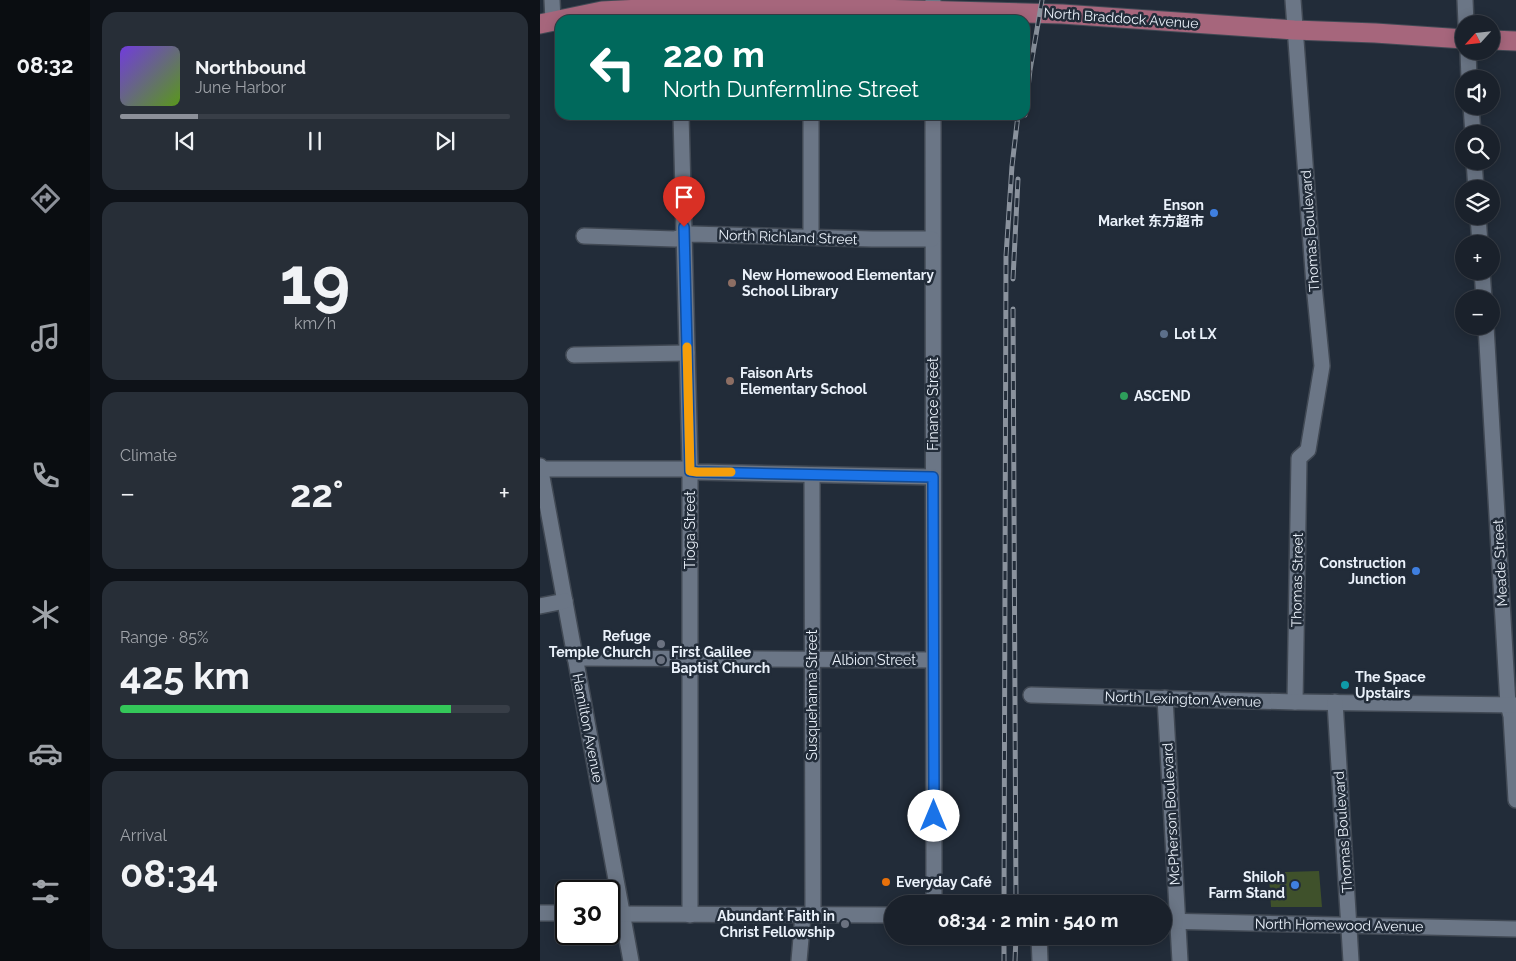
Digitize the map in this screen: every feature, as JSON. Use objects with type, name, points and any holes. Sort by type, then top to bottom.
[{"type":"main road","name":"North Braddock Avenue","points":[[579,15],[602,10],[679,9],[811,14],[839,4],[933,10],[1062,14],[1294,30],[1366,32],[1455,38]]},
{"type":"main road","points":[[1500,40],[1516,41]]},
{"type":"street","points":[[547,22],[552,0]]},
{"type":"street","name":"Thomas Boulevard","points":[[1293,0],[1314,286],[1322,366],[1308,450],[1299,458]]},
{"type":"street","points":[[1465,0],[1466,15]]},
{"type":"street","name":"Tioga Street","points":[[681,120],[690,471],[690,915]]},
{"type":"street","points":[[811,120],[811,237]]},
{"type":"street","name":"Finance Street","points":[[932,120],[934,895]]},
{"type":"street","name":"North Richland Street","points":[[584,236],[675,239],[691,234],[932,239]]},
{"type":"street","name":"Meade Street","points":[[1487,335],[1512,705],[1516,800]]},
{"type":"street","points":[[574,355],[687,353]]},
{"type":"street","name":"Thomas Street","points":[[1295,702],[1299,458]]},
{"type":"street","points":[[540,467],[682,469],[697,472],[933,477]]},
{"type":"street","name":"Hamilton Avenue","points":[[540,467],[575,658],[611,880]]},
{"type":"street","name":"Susquehanna Street","points":[[799,961],[808,915],[812,660],[812,475]]},
{"type":"street","points":[[540,606],[565,601]]},
{"type":"street","name":"Albion Street","points":[[575,658],[933,660]]},
{"type":"street","name":"North Lexington Avenue","points":[[1031,695],[1295,702],[1512,705]]},
{"type":"street","name":"McPherson Boulevard","points":[[1165,698],[1169,895]]},
{"type":"street","name":"Thomas Boulevard","points":[[1336,702],[1351,961]]},
{"type":"street","points":[[540,913],[555,914]]},
{"type":"street","points":[[620,914],[884,915]]},
{"type":"street","name":"North Homewood Avenue","points":[[1172,921],[1516,929]]},
{"type":"street","name":"Hamilton Avenue","points":[[620,927],[631,961]]},
{"type":"street","name":"McPherson Boulevard","points":[[1172,929],[1180,961]]},
{"type":"street","points":[[1039,945],[1040,961]]},
{"type":"green space","points":[[1319,871],[1322,907],[1271,907],[1269,877],[1285,877],[1285,872]]},
{"type":"railway","points":[[1030,70],[1042,0]]},
{"type":"railway","points":[[1004,895],[1006,256],[1012,166],[1017,120]]},
{"type":"railway","points":[[1013,279],[1018,179]]},
{"type":"railway","points":[[1013,309],[1016,895]]},
{"type":"railway","points":[[1004,945],[1004,961]]},
{"type":"railway","points":[[1015,961],[1016,945]]},
{"type":"slow traffic","points":[[687,347],[690,471],[731,472]]},
{"type":"place","name":"Enson Market 东方超市","points":[[1214,213]]},
{"type":"place","name":"New Homewood Elementary School Library","points":[[732,283]]},
{"type":"place","name":"Lot LX","points":[[1164,334]]},
{"type":"place","name":"Faison Arts Elementary School","points":[[730,381]]},
{"type":"place","name":"ASCEND","points":[[1124,396]]},
{"type":"place","name":"Construction Junction","points":[[1416,571]]},
{"type":"place","name":"Refuge Temple Church","points":[[661,644]]},
{"type":"place","name":"First Galilee Baptist Church","points":[[661,660]]},
{"type":"place","name":"The Space Upstairs","points":[[1345,685]]},
{"type":"place","name":"Everyday Café","points":[[886,882]]},
{"type":"place","name":"Shiloh Farm Stand","points":[[1295,885]]},
{"type":"place","name":"Abundant Faith in Christ Fellowship","points":[[845,924]]},
{"type":"route","points":[[684,227],[690,471],[933,477],[934,816]]}]
